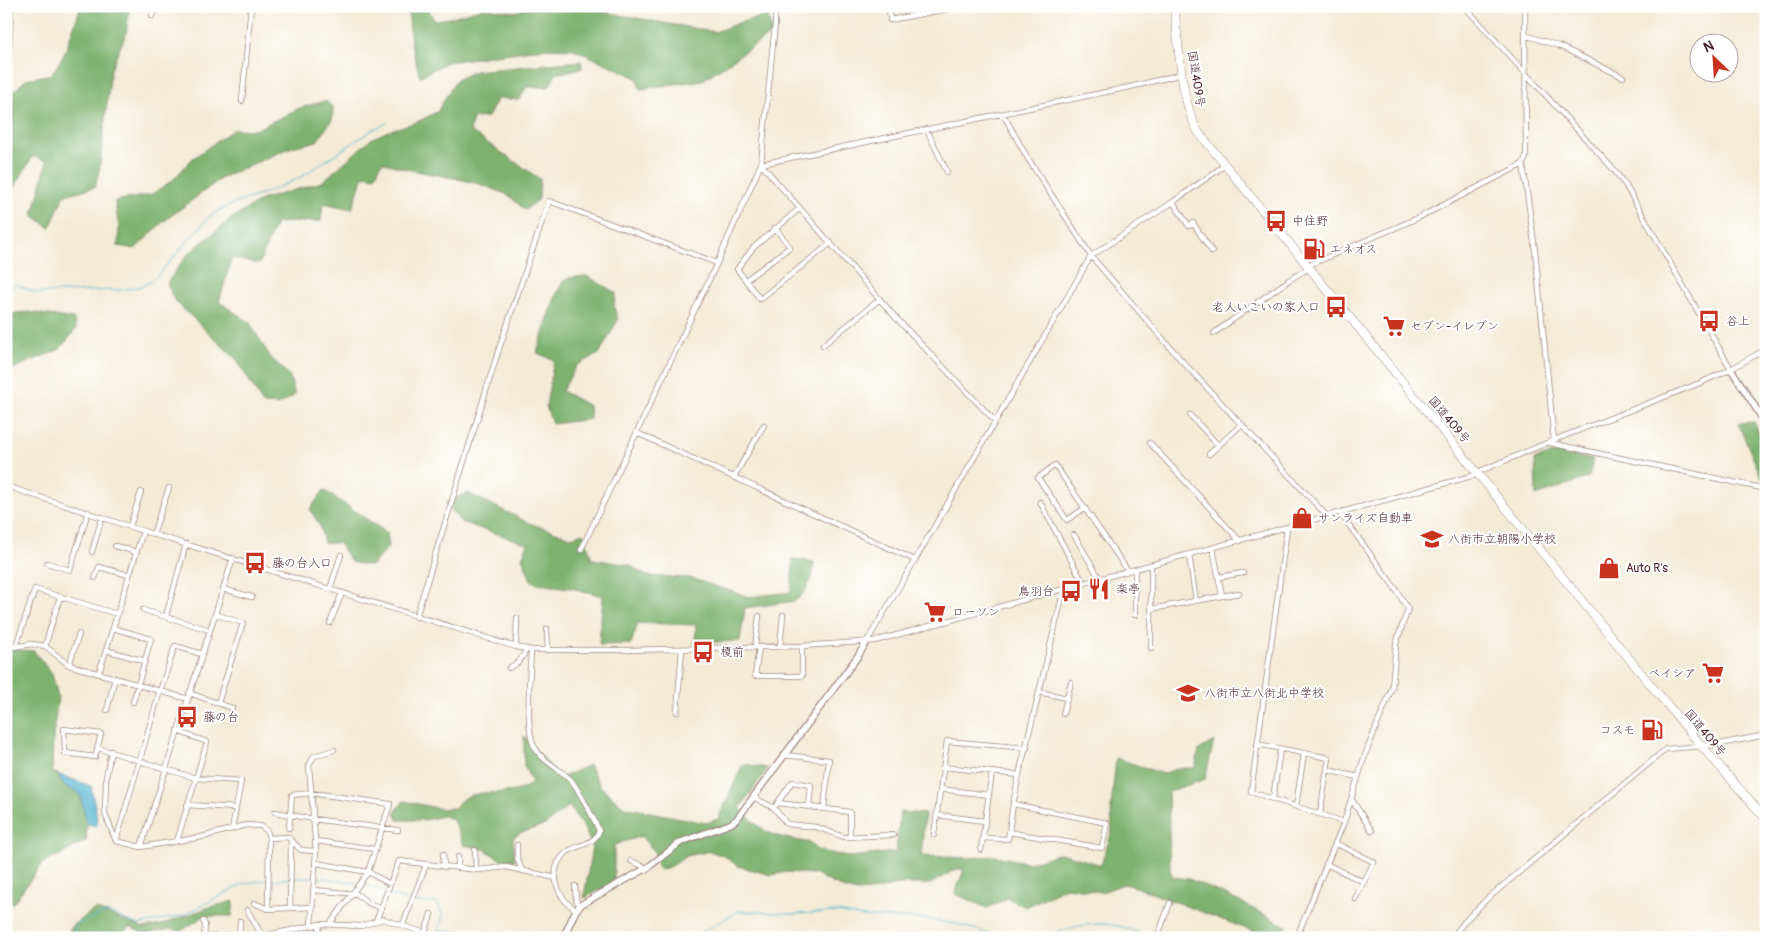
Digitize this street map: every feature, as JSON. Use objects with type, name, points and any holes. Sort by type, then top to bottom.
[{"type":"highway","name":"国道409号","points":[[1174,6],[1188,110],[1199,133],[1702,747],[1766,820]]},
{"type":"street","points":[[6,121],[11,6]]},
{"type":"street","points":[[152,16],[155,6]]},
{"type":"street","points":[[242,101],[251,6]]},
{"type":"street","points":[[581,550],[717,264],[761,164],[775,24],[775,6]]},
{"type":"street","points":[[889,6],[890,20],[960,7]]},
{"type":"street","points":[[1464,6],[1603,156],[1622,181],[1731,369],[1766,424]]},
{"type":"street","points":[[1525,6],[1526,157],[1523,164],[1535,250],[1554,440]]},
{"type":"street","points":[[1525,35],[1558,46],[1623,77]]},
{"type":"street","points":[[761,164],[1130,87],[1182,74]]},
{"type":"street","points":[[1003,114],[1027,157],[1091,256],[1182,361],[1327,516]]},
{"type":"street","points":[[927,130],[947,172]]},
{"type":"street","points":[[761,164],[880,299],[995,420]]},
{"type":"street","points":[[1214,333],[1308,267],[1420,217],[1523,164]]},
{"type":"street","points":[[563,938],[578,908],[648,868],[681,842],[730,824],[737,819],[858,656],[1091,256],[1225,165]]},
{"type":"street","points":[[416,616],[495,361],[549,201],[717,264]]},
{"type":"street","points":[[1173,202],[1189,226],[1193,223],[1212,252]]},
{"type":"street","points":[[800,208],[752,248],[737,269],[760,299],[831,243]]},
{"type":"street","points":[[746,280],[790,247],[776,228]]},
{"type":"street","points":[[823,345],[880,299]]},
{"type":"street","points":[[6,486],[142,531],[516,647],[548,650],[682,649],[866,643],[1288,528],[1478,473],[1554,440],[1700,384],[1766,349]]},
{"type":"street","points":[[1190,414],[1218,445]]},
{"type":"street","points":[[1209,454],[1242,424]]},
{"type":"street","points":[[734,477],[764,425]]},
{"type":"street","points":[[637,433],[915,560]]},
{"type":"street","points":[[1150,443],[1240,541]]},
{"type":"street","points":[[1549,443],[1766,489]]},
{"type":"street","points":[[1085,508],[1067,520],[1038,478],[1055,465],[1085,508],[1128,571]]},
{"type":"street","points":[[153,534],[169,488]]},
{"type":"street","points":[[130,526],[140,492]]},
{"type":"street","points":[[1040,502],[1084,584]]},
{"type":"street","points":[[48,563],[70,570],[88,512]]},
{"type":"street","points":[[1300,929],[1344,822],[1358,777],[1392,688],[1396,644],[1408,609],[1340,513]]},
{"type":"street","points":[[92,552],[102,517]]},
{"type":"street","points":[[1288,528],[1251,792],[1344,822]]},
{"type":"street","points":[[99,673],[142,531]]},
{"type":"street","points":[[1074,535],[1100,579]]},
{"type":"street","points":[[166,616],[186,544]]},
{"type":"street","points":[[115,546],[136,552]]},
{"type":"street","points":[[1213,548],[1222,596]]},
{"type":"street","points":[[330,589],[341,555]]},
{"type":"street","points":[[1189,555],[1196,601]]},
{"type":"street","points":[[141,847],[233,558]]},
{"type":"street","points":[[1151,565],[1151,648]]},
{"type":"street","points":[[95,578],[99,567],[129,575]]},
{"type":"street","points":[[1135,569],[1136,615]]},
{"type":"street","points":[[1218,577],[1242,573]]},
{"type":"street","points":[[16,646],[35,589],[117,614]]},
{"type":"street","points":[[223,589],[252,597]]},
{"type":"street","points":[[983,838],[1008,839],[1019,775],[1064,590]]},
{"type":"street","points":[[330,623],[342,593]]},
{"type":"street","points":[[1151,609],[1239,593]]},
{"type":"street","points":[[45,646],[60,597]]},
{"type":"street","points":[[143,610],[210,630]]},
{"type":"street","points":[[216,614],[244,623],[218,703]]},
{"type":"street","points":[[780,647],[783,615]]},
{"type":"street","points":[[759,616],[755,676],[802,676],[802,646]]},
{"type":"street","points":[[516,647],[517,618]]},
{"type":"street","points":[[113,628],[151,639],[133,702]]},
{"type":"street","points":[[547,629],[548,650]]},
{"type":"street","points":[[69,664],[78,634]]},
{"type":"street","points":[[6,648],[32,644],[45,646],[69,664],[188,699]]},
{"type":"street","points":[[116,841],[175,646],[202,654]]},
{"type":"street","points":[[509,668],[518,662],[529,649]]},
{"type":"street","points":[[529,649],[530,720],[534,747],[543,759],[570,780],[577,788],[599,831],[592,840],[567,852],[558,864],[557,888],[570,906],[578,908]]},
{"type":"street","points":[[677,712],[682,649]]},
{"type":"street","points":[[106,650],[144,661]]},
{"type":"street","points":[[108,710],[115,678]]},
{"type":"street","points":[[1063,714],[1071,682]]},
{"type":"street","points":[[1039,692],[1067,698]]},
{"type":"street","points":[[189,693],[232,708]]},
{"type":"street","points":[[64,729],[101,734],[98,748],[95,757],[65,753],[64,729]]},
{"type":"street","points":[[177,732],[207,742],[177,841]]},
{"type":"street","points":[[1452,938],[1465,921],[1487,899],[1666,749],[1702,747],[1766,735]]},
{"type":"street","points":[[934,836],[948,742],[1026,748]]},
{"type":"street","points":[[1257,744],[1329,758],[1320,814]]},
{"type":"street","points":[[98,748],[195,778],[241,781],[232,829]]},
{"type":"street","points":[[1273,799],[1280,749]]},
{"type":"street","points":[[311,926],[316,841],[309,766],[314,756],[334,750]]},
{"type":"street","points":[[111,751],[106,777],[105,814],[116,841]]},
{"type":"street","points":[[1296,806],[1304,753]]},
{"type":"street","points":[[784,754],[829,760],[824,809]]},
{"type":"street","points":[[944,767],[1019,775]]},
{"type":"street","points":[[1327,770],[1358,777]]},
{"type":"street","points":[[981,850],[992,772]]},
{"type":"street","points":[[774,808],[792,782],[812,785],[809,807]]},
{"type":"street","points":[[940,789],[989,795]]},
{"type":"street","points":[[289,828],[292,795],[311,793],[390,804],[368,872],[330,924]]},
{"type":"street","points":[[753,796],[774,808],[788,824],[816,827],[844,837],[894,835]]},
{"type":"street","points":[[1352,800],[1372,831]]},
{"type":"street","points":[[778,803],[850,812],[850,837]]},
{"type":"street","points":[[1009,832],[1102,848],[1107,823],[1013,804]]},
{"type":"street","points":[[187,805],[236,808]]},
{"type":"street","points":[[275,812],[398,830]]},
{"type":"street","points":[[937,815],[985,821]]},
{"type":"street","points":[[116,841],[141,847],[202,837],[246,825],[261,826],[267,831],[269,838],[268,909]]},
{"type":"street","points":[[269,838],[288,837],[301,850],[316,851]]},
{"type":"street","points":[[290,908],[291,840]]},
{"type":"street","points":[[316,841],[375,849]]},
{"type":"street","points":[[1335,842],[1374,862],[1355,899]]},
{"type":"street","points":[[517,845],[516,857],[522,871]]},
{"type":"street","points":[[475,850],[476,870]]},
{"type":"street","points":[[443,854],[444,867]]},
{"type":"street","points":[[458,857],[458,868]]},
{"type":"street","points":[[376,921],[399,861],[476,870],[506,867],[556,878]]},
{"type":"street","points":[[630,861],[648,868]]},
{"type":"street","points":[[316,863],[368,872],[390,884]]},
{"type":"street","points":[[1326,864],[1364,882]]},
{"type":"street","points":[[403,924],[426,865]]},
{"type":"street","points":[[575,886],[578,908]]},
{"type":"street","points":[[314,890],[357,894],[368,903],[381,908]]},
{"type":"street","points":[[254,903],[268,909],[313,907]]},
{"type":"street","points":[[1157,938],[1170,904]]},
{"type":"street","points":[[247,910],[263,937],[320,924],[361,926],[383,919],[403,924],[425,933],[432,914]]},
{"type":"street","points":[[203,921],[205,924],[204,938],[239,937],[240,921]]},
{"type":"street","points":[[318,938],[320,924]]},
{"type":"green space","points":[[81,6],[130,6],[126,34],[111,69],[99,172],[95,187],[64,195],[50,228],[33,215],[47,161],[33,156],[6,202],[6,164],[12,145],[13,93],[26,79],[52,74],[64,55]]},
{"type":"green space","points":[[408,6],[426,6],[434,20],[449,18],[484,8],[515,12],[535,6],[603,6],[603,12],[715,32],[741,22],[768,16],[772,33],[703,80],[640,89],[637,78],[574,49],[546,48],[447,62],[420,77],[411,44]]},
{"type":"green space","points":[[581,61],[582,68],[556,74],[549,87],[527,87],[519,100],[498,98],[488,117],[473,118],[470,131],[540,179],[539,199],[525,210],[509,196],[489,187],[382,162],[375,177],[364,175],[352,209],[323,203],[321,221],[276,223],[259,264],[232,258],[219,302],[249,322],[271,358],[289,375],[295,395],[279,405],[263,404],[237,360],[174,300],[167,283],[188,254],[230,220],[261,200],[322,182],[371,139],[388,131],[417,122],[437,112],[456,80],[475,71]]},
{"type":"green space","points":[[325,101],[333,107],[332,120],[317,141],[292,147],[223,177],[164,221],[135,249],[118,246],[119,229],[115,201],[150,195],[173,180],[192,159],[234,129],[255,130],[300,108]]},
{"type":"green space","points":[[587,276],[616,293],[614,306],[618,320],[599,354],[577,365],[562,391],[589,406],[590,419],[552,424],[546,406],[554,360],[537,353],[557,293],[564,281],[569,278]]},
{"type":"green space","points":[[29,312],[74,319],[76,329],[60,349],[12,369],[6,380],[6,314]]},
{"type":"green space","points":[[1754,422],[1766,448],[1766,488],[1738,423]]},
{"type":"green space","points":[[1560,452],[1593,460],[1589,477],[1536,496],[1535,459]]},
{"type":"green space","points":[[324,490],[387,533],[389,546],[371,566],[351,562],[339,543],[324,543],[320,526],[310,509]]},
{"type":"green space","points":[[468,493],[529,523],[571,537],[583,533],[592,559],[630,565],[646,576],[690,578],[749,597],[791,592],[793,559],[814,562],[812,578],[804,593],[795,601],[745,608],[740,641],[695,643],[696,625],[638,623],[631,644],[599,645],[603,596],[571,588],[537,584],[531,580],[522,557],[528,544],[461,522],[445,503]]},
{"type":"green space","points":[[6,649],[34,651],[52,674],[58,696],[53,737],[52,772],[57,774],[65,786],[80,794],[87,824],[86,841],[42,864],[14,902],[6,905]]},
{"type":"green space","points":[[524,736],[561,778],[589,765],[601,787],[624,807],[706,823],[718,819],[743,764],[768,768],[740,808],[757,825],[771,834],[811,843],[817,850],[849,857],[896,852],[900,812],[925,814],[921,856],[967,858],[997,856],[1029,863],[1061,853],[1101,865],[1112,831],[1111,808],[1116,758],[1163,774],[1178,768],[1195,768],[1199,750],[1214,741],[1205,779],[1168,792],[1170,870],[1173,877],[1189,879],[1230,897],[1288,927],[1260,934],[1124,884],[1102,892],[1066,887],[1026,907],[1007,898],[987,908],[955,894],[964,869],[956,869],[930,884],[898,884],[878,890],[858,892],[845,889],[814,874],[786,872],[771,875],[738,866],[724,856],[710,851],[686,856],[673,865],[661,870],[657,867],[654,851],[641,836],[614,845],[614,883],[584,898],[592,846],[583,826],[569,806],[545,825],[520,833],[513,838],[515,860],[501,860],[484,849],[464,845],[453,820],[444,816],[424,820],[398,820],[395,812],[404,801],[442,809],[455,808],[468,796],[525,788],[532,782],[524,766]]},
{"type":"green space","points":[[234,901],[232,916],[204,916],[181,931],[170,929],[144,934],[130,927],[120,935],[124,938],[66,938],[72,926],[95,909],[143,928],[161,925],[207,908]]},
{"type":"water","points":[[57,774],[91,786],[97,826],[87,824],[80,794],[65,786]]},
{"type":"waterway","points":[[6,295],[15,284],[37,293],[119,290],[139,287],[152,281],[208,218],[216,212],[301,177],[374,129],[387,123]]},
{"type":"waterway","points":[[271,880],[312,877]]},
{"type":"waterway","points":[[316,877],[357,883]]},
{"type":"waterway","points":[[70,938],[77,924],[107,912],[138,925],[184,915],[241,885],[267,880]]},
{"type":"waterway","points":[[361,883],[385,892]]},
{"type":"waterway","points":[[389,894],[410,902],[437,903],[443,915],[439,931],[501,932],[526,938]]},
{"type":"waterway","points":[[692,938],[739,911],[794,914],[837,912],[863,917],[927,919],[956,924],[1004,938]]},
{"type":"waterway","points":[[1041,938],[1069,928],[1098,924],[1118,926],[1151,938]]},
{"type":"place","name":"中住野","points":[[1276,221]]},
{"type":"place","name":"エネオス","points":[[1314,249]]},
{"type":"place","name":"老人いこいの家入口","points":[[1336,307]]},
{"type":"place","name":"谷上","points":[[1709,321]]},
{"type":"place","name":"セブン-イレブン","points":[[1394,326]]},
{"type":"place","name":"サンライズ自動車","points":[[1302,518]]},
{"type":"place","name":"八街市立朝陽小学校","points":[[1432,539]]},
{"type":"place","name":"藤の台入口","points":[[255,563]]},
{"type":"place","name":"Auto R's","points":[[1609,568]]},
{"type":"place","name":"楽亭","points":[[1099,589]]},
{"type":"place","name":"鳥羽台","points":[[1071,591]]},
{"type":"place","name":"ローソン","points":[[935,612]]},
{"type":"place","name":"榎前","points":[[703,652]]},
{"type":"place","name":"ベイシア","points":[[1713,673]]},
{"type":"place","name":"八街市立八街北中学校","points":[[1188,693]]},
{"type":"place","name":"藤の台","points":[[187,717]]},
{"type":"place","name":"コスモ","points":[[1652,730]]}]
